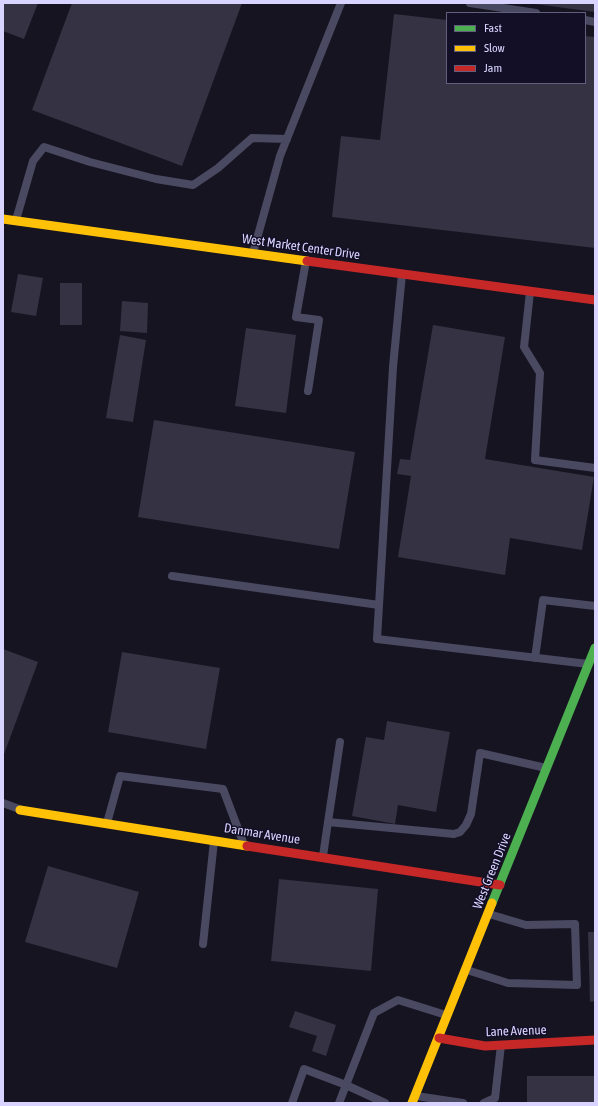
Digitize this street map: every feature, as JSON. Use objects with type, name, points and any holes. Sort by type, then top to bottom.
[{"type":"main road","name":"West Market Center Drive","points":[[3,219],[595,300]]},
{"type":"main road","name":"West Green Drive","points":[[414,1099],[595,648]]},
{"type":"main road","name":"Danmar Avenue","points":[[20,810],[500,885]]},
{"type":"main road","name":"Lane Avenue","points":[[439,1038],[485,1046],[595,1040]]},
{"type":"lane","points":[[253,253],[280,156],[341,3]]},
{"type":"lane","points":[[470,3],[529,12]]},
{"type":"lane","points":[[16,220],[33,161],[44,147],[90,162],[156,179],[193,185],[218,168],[252,138],[287,139]]},
{"type":"lane","points":[[306,260],[296,317],[320,320],[308,390]]},
{"type":"lane","points":[[402,274],[394,367],[377,639],[589,664]]},
{"type":"lane","points":[[530,291],[524,347],[540,373],[535,460],[595,468]]},
{"type":"lane","points":[[172,576],[379,605]]},
{"type":"lane","points":[[535,658],[543,600],[595,606]]},
{"type":"lane","points":[[323,857],[340,742]]},
{"type":"lane","points":[[328,822],[454,834],[460,832],[466,825],[471,814],[480,752],[547,768]]},
{"type":"lane","points":[[107,823],[120,776],[224,789],[244,845]]},
{"type":"lane","points":[[3,803],[20,810]]},
{"type":"lane","points":[[203,944],[214,840]]},
{"type":"lane","points":[[466,970],[508,983],[577,985],[575,924],[526,925],[488,914]]},
{"type":"lane","points":[[339,1103],[374,1013],[398,1000],[448,1016]]},
{"type":"lane","points":[[484,1103],[495,1098],[501,1045]]},
{"type":"lane","points":[[292,1103],[304,1069],[346,1085],[384,1103]]},
{"type":"lane","points":[[414,1099],[463,1103]]},
{"type":"building","points":[[3,3],[38,3],[24,39],[3,31]]},
{"type":"building","points":[[72,3],[242,3],[182,166],[32,110]]},
{"type":"building","points":[[595,3],[595,12],[535,4]]},
{"type":"building","points":[[394,14],[446,20],[446,84],[586,84],[586,36],[595,37],[595,248],[332,217],[341,136],[380,140]]},
{"type":"building","points":[[18,274],[43,278],[36,316],[11,312]]},
{"type":"building","points":[[60,283],[82,283],[82,325],[60,325]]},
{"type":"building","points":[[122,301],[148,303],[147,333],[120,331]]},
{"type":"building","points":[[433,325],[505,337],[485,459],[594,477],[582,550],[510,538],[505,575],[398,557],[411,476],[397,474],[400,459],[410,460]]},
{"type":"building","points":[[246,328],[296,335],[286,413],[235,406]]},
{"type":"building","points":[[120,335],[146,340],[133,422],[106,418]]},
{"type":"building","points":[[154,420],[355,452],[339,549],[138,517]]},
{"type":"building","points":[[3,649],[38,662],[3,757]]},
{"type":"building","points":[[122,652],[220,668],[206,749],[108,732]]},
{"type":"building","points":[[387,721],[450,732],[436,812],[398,805],[395,824],[352,816],[366,737],[384,740]]},
{"type":"building","points":[[48,866],[139,892],[117,968],[25,942]]},
{"type":"building","points":[[279,879],[378,889],[371,971],[271,961]]},
{"type":"building","points":[[588,932],[595,932],[595,1001],[590,1002]]},
{"type":"building","points":[[295,1011],[336,1025],[326,1056],[312,1051],[317,1036],[289,1027]]},
{"type":"building","points":[[527,1076],[595,1076],[595,1103],[527,1103]]},
{"type":"traffic: fast","points":[[492,903],[595,648]]},
{"type":"traffic: slow","points":[[3,219],[307,261]]},
{"type":"traffic: slow","points":[[20,810],[247,846]]},
{"type":"traffic: slow","points":[[412,1103],[492,903]]},
{"type":"traffic: jam","points":[[307,261],[595,300]]},
{"type":"traffic: jam","points":[[247,846],[500,885]]},
{"type":"traffic: jam","points":[[439,1038],[485,1046],[595,1040]]}]
